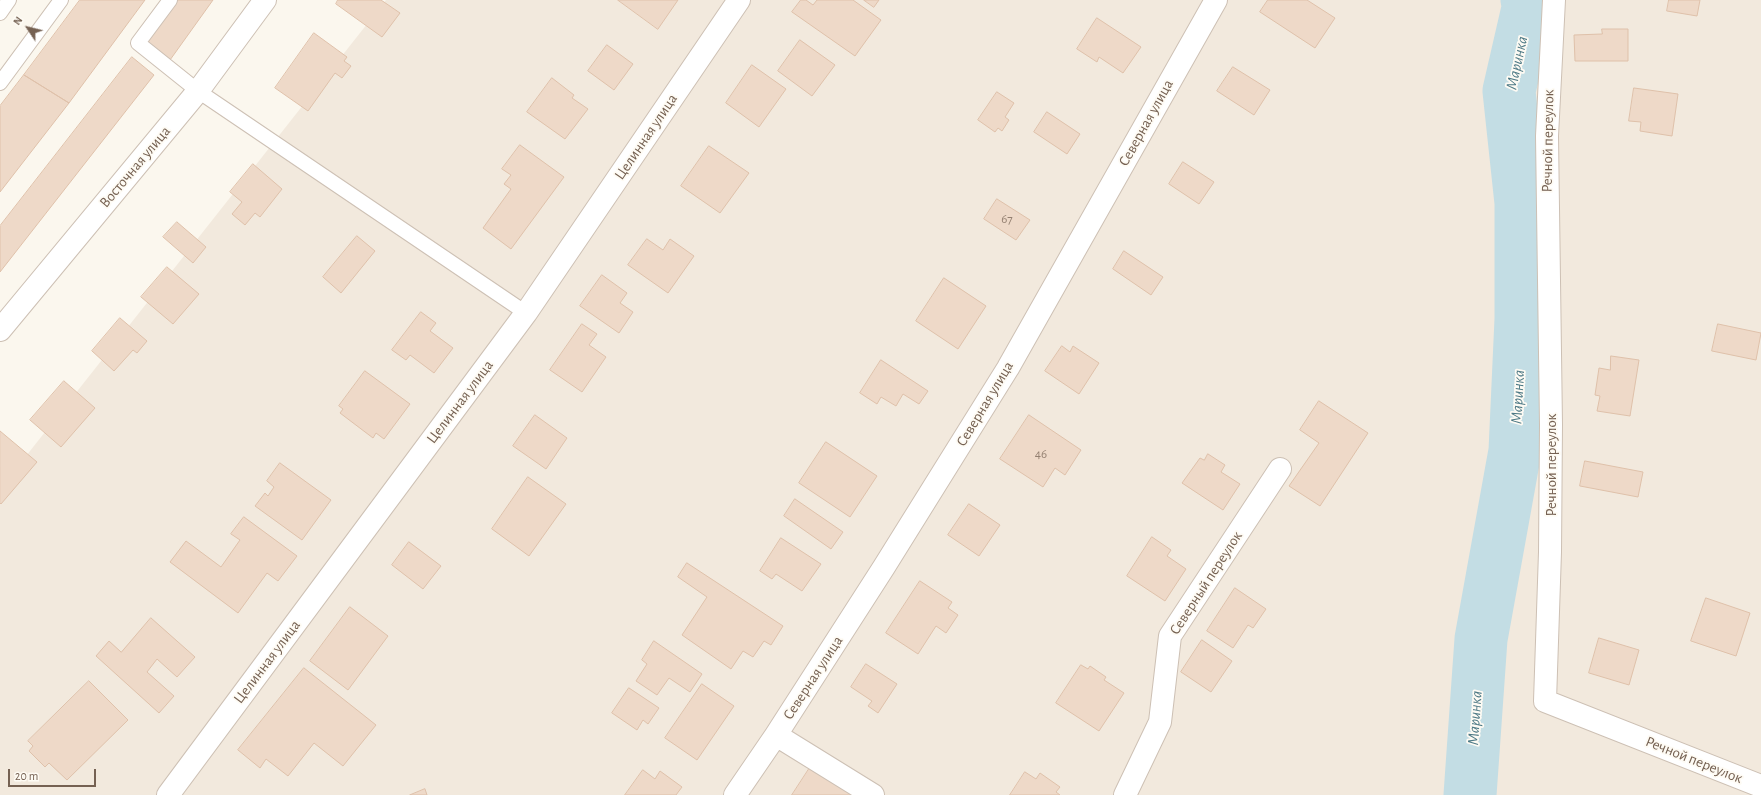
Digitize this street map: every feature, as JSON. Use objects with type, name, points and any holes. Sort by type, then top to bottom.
[{"type":"street","name":"Восточная улица","points":[[0,330],[198,91],[265,0]]},
{"type":"street","name":"Целинная улица","points":[[168,795],[526,313],[739,0]]},
{"type":"street","name":"Северная улица","points":[[735,795],[776,735],[884,568],[1008,368],[1216,0]]},
{"type":"street","name":"Речной переулок","points":[[1554,0],[1547,136],[1551,433],[1550,552],[1545,701],[1757,787]]},
{"type":"street","name":"Северный переулок","points":[[1125,795],[1160,722],[1170,636],[1280,469]]},
{"type":"street","points":[[776,735],[873,795]]},
{"type":"lane","points":[[0,13],[9,0]]},
{"type":"lane","points":[[0,83],[61,0]]},
{"type":"lane","points":[[170,0],[138,43],[198,91],[526,313]]},
{"type":"shaded area","points":[[386,0],[1761,0],[1761,795],[0,795],[0,489]]},
{"type":"building","points":[[80,0],[145,0],[69,103],[24,75]]},
{"type":"building","points":[[176,0],[213,0],[170,60],[145,42]]},
{"type":"building","points":[[338,0],[381,0],[400,13],[382,37],[336,4]]},
{"type":"building","points":[[618,0],[678,0],[658,29]]},
{"type":"building","points":[[801,0],[806,0],[813,5],[817,0],[853,0],[881,20],[855,56],[792,12]]},
{"type":"building","points":[[864,0],[879,0],[874,7]]},
{"type":"building","points":[[1268,0],[1307,0],[1335,18],[1315,48],[1260,12]]},
{"type":"building","points":[[1669,0],[1700,0],[1697,16],[1667,11]]},
{"type":"building","points":[[1097,18],[1141,47],[1123,73],[1099,57],[1097,62],[1077,49]]},
{"type":"building","points":[[1602,29],[1628,29],[1628,61],[1575,61],[1574,35],[1602,34]]},
{"type":"building","points":[[314,33],[347,57],[344,61],[351,66],[342,78],[335,73],[308,111],[275,88]]},
{"type":"building","points":[[800,40],[835,65],[812,96],[778,71]]},
{"type":"building","points":[[607,45],[633,64],[614,90],[588,71]]},
{"type":"building","points":[[132,57],[154,75],[0,272],[0,226]]},
{"type":"building","points":[[752,65],[786,89],[759,127],[726,103]]},
{"type":"building","points":[[1233,67],[1270,90],[1254,115],[1217,91]]},
{"type":"building","points":[[24,75],[69,103],[0,192],[0,106]]},
{"type":"building","points":[[552,78],[574,95],[572,98],[588,109],[565,139],[527,112]]},
{"type":"building","points":[[1634,88],[1678,94],[1672,136],[1640,131],[1641,122],[1629,121]]},
{"type":"building","points":[[997,92],[1014,103],[1005,117],[1009,120],[1002,131],[998,128],[995,132],[978,120]]},
{"type":"building","points":[[1047,112],[1080,134],[1067,154],[1034,132]]},
{"type":"building","points":[[520,145],[564,177],[511,249],[483,228],[511,189],[504,184],[511,175],[502,169]]},
{"type":"building","points":[[709,146],[749,173],[720,213],[681,186]]},
{"type":"building","points":[[1183,162],[1214,182],[1199,204],[1169,184]]},
{"type":"building","points":[[253,164],[282,189],[260,217],[255,213],[245,225],[232,214],[242,202],[230,192]]},
{"type":"building","points":[[997,199],[1030,220],[1016,240],[984,219]]},
{"type":"building","points":[[177,222],[206,247],[193,263],[163,237]]},
{"type":"building","points":[[357,236],[375,251],[341,293],[323,277]]},
{"type":"building","points":[[647,239],[663,250],[670,239],[694,256],[668,293],[628,265]]},
{"type":"building","points":[[1124,251],[1163,277],[1151,295],[1113,269]]},
{"type":"building","points":[[167,267],[199,294],[173,324],[141,297]]},
{"type":"building","points":[[602,275],[627,293],[620,303],[633,312],[619,333],[580,306]]},
{"type":"building","points":[[944,278],[986,306],[958,349],[916,321]]},
{"type":"building","points":[[421,312],[436,323],[430,331],[453,348],[434,373],[410,355],[406,360],[392,350]]},
{"type":"building","points":[[120,318],[147,341],[137,353],[133,350],[114,371],[92,351]]},
{"type":"building","points":[[582,324],[597,334],[589,345],[606,357],[582,392],[550,370]]},
{"type":"building","points":[[1718,324],[1761,333],[1756,360],[1712,351]]},
{"type":"building","points":[[1062,346],[1070,352],[1073,346],[1099,363],[1079,394],[1045,371]]},
{"type":"building","points":[[1611,356],[1639,360],[1630,416],[1597,411],[1600,396],[1595,395],[1599,368],[1610,370]]},
{"type":"building","points":[[881,360],[928,391],[919,404],[903,394],[896,406],[881,397],[877,404],[860,393]]},
{"type":"building","points":[[365,371],[410,404],[384,439],[376,433],[373,438],[340,413],[343,409],[339,406]]},
{"type":"building","points":[[64,381],[95,408],[61,447],[30,420]]},
{"type":"building","points":[[1319,401],[1368,433],[1320,506],[1289,486],[1319,443],[1300,430]]},
{"type":"building","points":[[535,415],[567,438],[546,469],[513,446]]},
{"type":"building","points":[[1029,415],[1081,450],[1065,475],[1055,468],[1043,487],[1000,459]]},
{"type":"building","points":[[0,431],[37,462],[1,504],[0,503]]},
{"type":"building","points":[[826,442],[877,476],[850,517],[799,483]]},
{"type":"building","points":[[1208,454],[1225,465],[1221,472],[1240,484],[1223,510],[1182,483],[1200,458],[1204,460]]},
{"type":"building","points":[[1585,461],[1643,472],[1638,497],[1580,486]]},
{"type":"building","points":[[280,463],[331,500],[302,540],[255,506],[265,493],[268,496],[274,487],[267,481]]},
{"type":"building","points":[[528,477],[566,504],[529,556],[492,529]]},
{"type":"building","points":[[795,499],[843,532],[831,549],[784,516]]},
{"type":"building","points":[[969,504],[1000,525],[979,556],[948,535]]},
{"type":"building","points":[[244,517],[297,556],[278,581],[267,573],[238,613],[170,562],[186,541],[221,567],[240,540],[231,534]]},
{"type":"building","points":[[1152,537],[1171,550],[1167,556],[1186,569],[1165,601],[1127,576]]},
{"type":"building","points":[[781,538],[821,564],[802,591],[776,574],[772,579],[760,571]]},
{"type":"building","points":[[409,542],[441,566],[423,589],[392,565]]},
{"type":"building","points":[[687,563],[783,626],[771,645],[764,641],[753,657],[743,651],[731,669],[682,635],[707,597],[678,577]]},
{"type":"building","points":[[920,581],[952,602],[948,608],[958,615],[946,633],[936,626],[918,654],[886,633]]},
{"type":"building","points":[[1235,588],[1266,609],[1253,628],[1248,625],[1233,648],[1207,631]]},
{"type":"building","points":[[1706,598],[1750,613],[1736,656],[1691,641]]},
{"type":"building","points":[[350,607],[388,636],[348,690],[310,661]]},
{"type":"building","points":[[151,618],[195,657],[177,677],[157,659],[147,672],[174,696],[159,713],[96,656],[109,641],[121,652]]},
{"type":"building","points":[[1599,638],[1639,650],[1629,685],[1589,673]]},
{"type":"building","points":[[1202,640],[1232,661],[1211,692],[1181,672]]},
{"type":"building","points":[[654,641],[702,674],[690,692],[669,678],[657,695],[636,681],[647,664],[642,660]]},
{"type":"building","points":[[866,664],[897,684],[878,713],[868,706],[872,701],[851,687]]},
{"type":"building","points":[[1081,665],[1088,669],[1090,666],[1106,677],[1104,680],[1124,693],[1099,731],[1056,703]]},
{"type":"building","points":[[304,668],[376,725],[343,766],[314,743],[288,776],[266,759],[260,768],[238,750]]},
{"type":"building","points":[[89,681],[128,720],[67,780],[49,763],[45,767],[29,751],[33,746],[28,741]]},
{"type":"building","points":[[702,684],[734,706],[697,760],[665,738]]},
{"type":"building","points":[[629,688],[659,708],[648,724],[643,720],[637,730],[612,713]]},
{"type":"building","points":[[811,766],[855,795],[792,795]]},
{"type":"building","points":[[643,770],[655,779],[660,771],[682,787],[676,795],[625,795]]},
{"type":"building","points":[[1025,772],[1036,779],[1040,773],[1060,787],[1056,792],[1060,795],[1010,795]]},
{"type":"building","points":[[425,789],[427,795],[410,795]]},
{"type":"waterway","name":"Маринка","points":[[1470,795],[1481,639],[1515,451],[1521,319],[1521,203],[1509,91],[1529,4],[1527,0]]}]
